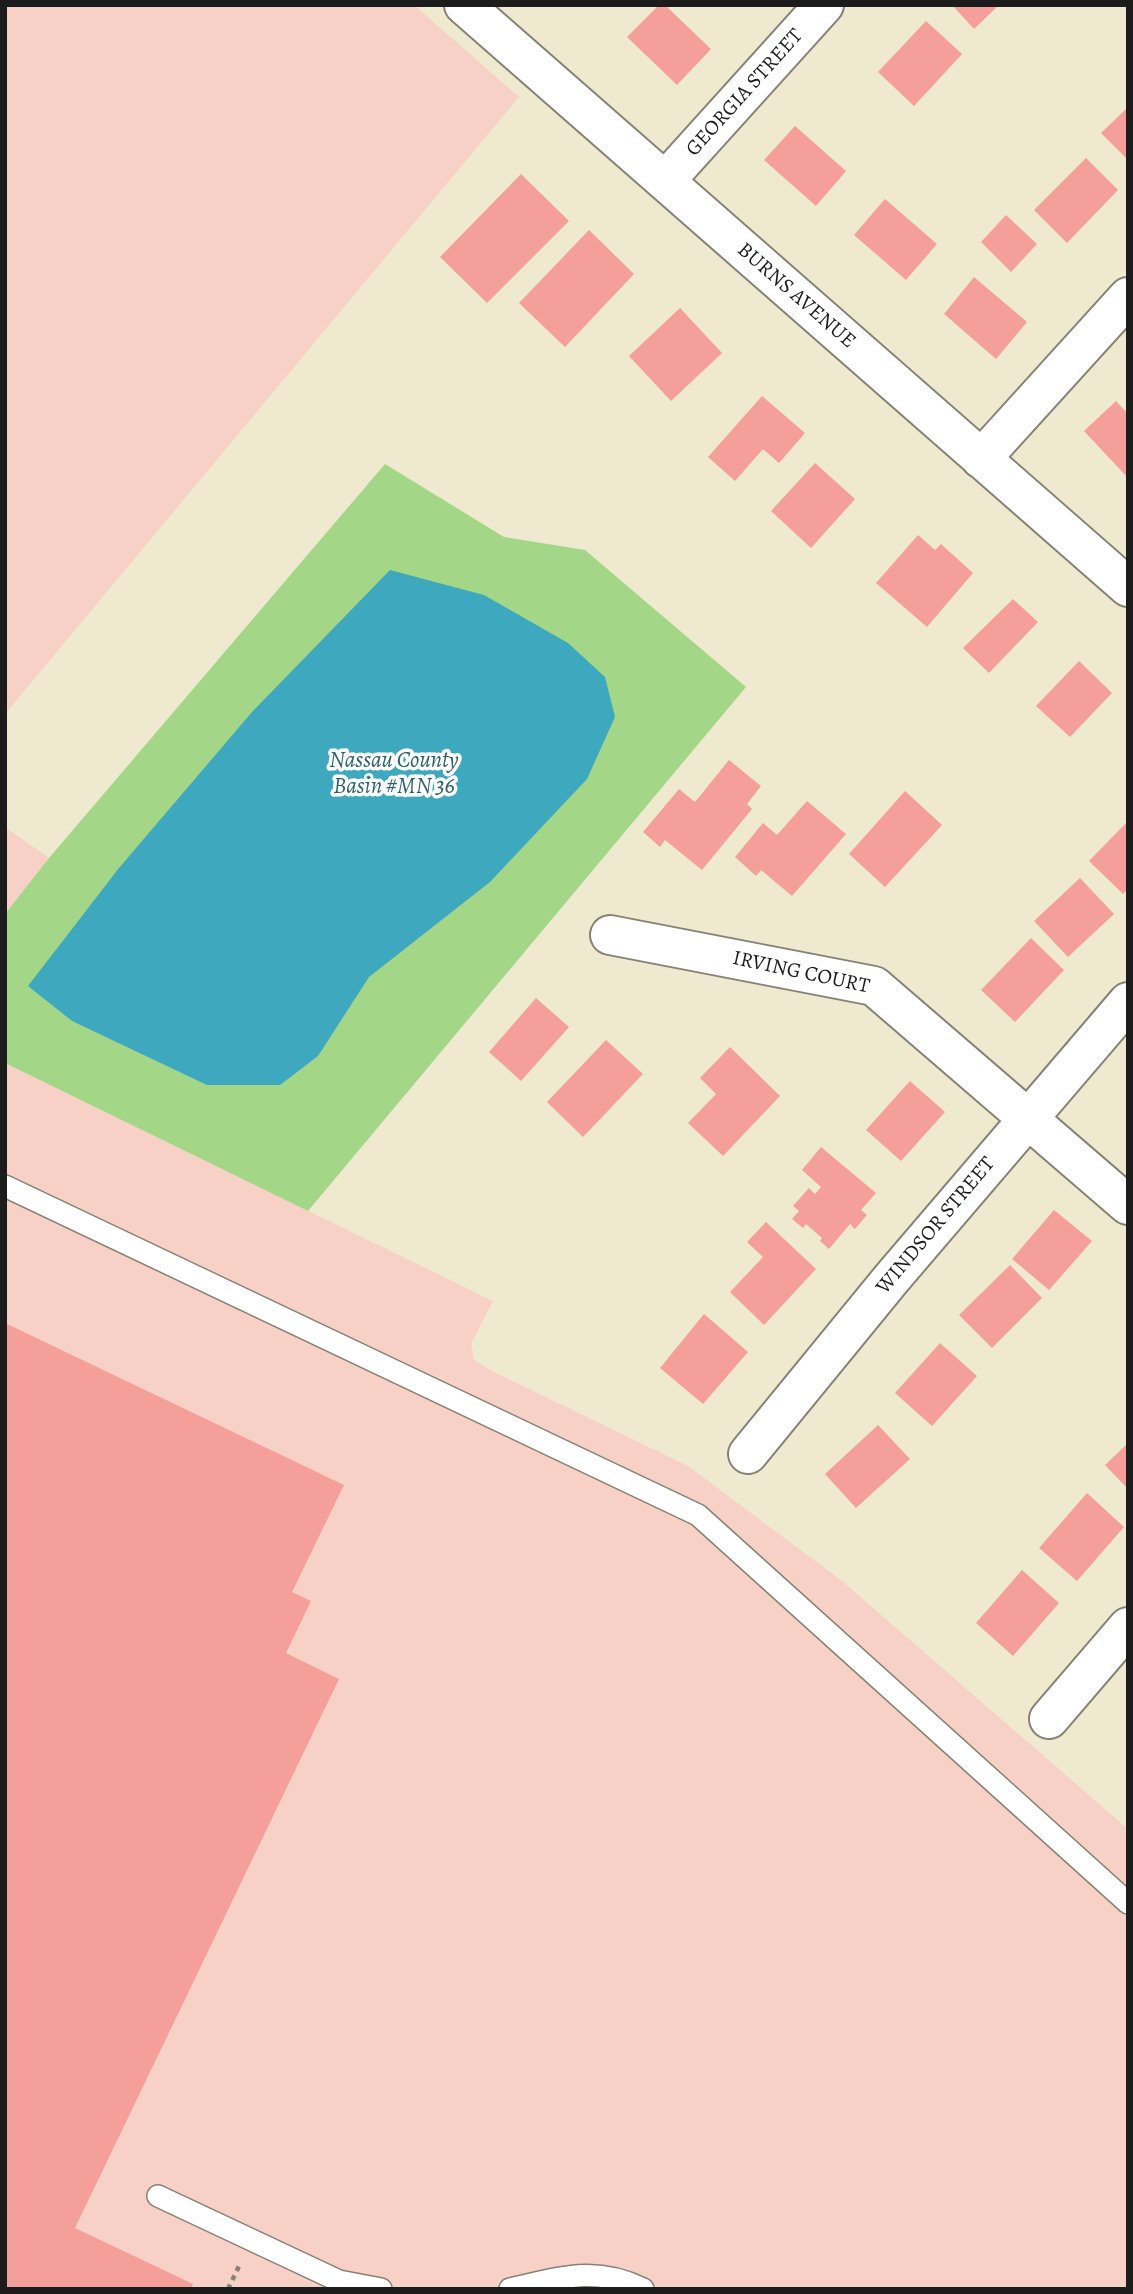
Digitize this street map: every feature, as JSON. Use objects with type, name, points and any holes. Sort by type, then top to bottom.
[{"type":"street","name":"BURNS AVENUE","points":[[464,5],[1128,587]]},
{"type":"street","name":"GEORGIA STREET","points":[[665,181],[824,5]]},
{"type":"street","points":[[981,458],[1128,297]]},
{"type":"street","name":"IRVING COURT","points":[[610,935],[874,986],[1128,1205]]},
{"type":"street","name":"WINDSOR STREET","points":[[748,1454],[892,1278],[1128,1002]]},
{"type":"street","points":[[1049,1719],[1128,1627]]},
{"type":"lane","points":[[5,1186],[698,1515],[1128,1903]]},
{"type":"lane","points":[[158,2196],[340,2281],[381,2289]]},
{"type":"lane","points":[[510,2289],[578,2274],[623,2279],[643,2289]]},
{"type":"shaded area","points":[[5,5],[414,5],[519,97],[5,714]]},
{"type":"shaded area","points":[[5,827],[49,858],[5,914]]},
{"type":"shaded area","points":[[5,1063],[493,1301],[471,1344],[474,1360],[688,1466],[842,1581],[1128,1829],[1128,2289],[5,2289]]},
{"type":"green space","points":[[385,464],[504,537],[585,550],[746,687],[308,1211],[5,1063],[5,914],[49,858]]},
{"type":"water","name":"Nassau County Basin #MN 36","points":[[390,570],[484,595],[568,643],[605,677],[615,717],[587,779],[490,882],[369,977],[318,1056],[280,1085],[207,1085],[72,1021],[28,986],[119,868],[252,712]]},
{"type":"building","points":[[659,5],[665,5],[711,49],[677,85],[627,37]]},
{"type":"building","points":[[952,5],[999,5],[974,29]]},
{"type":"building","points":[[926,21],[962,54],[914,106],[878,72]]},
{"type":"building","points":[[1128,107],[1128,160],[1101,133]]},
{"type":"building","points":[[795,126],[846,171],[816,206],[764,160]]},
{"type":"building","points":[[1086,158],[1118,190],[1067,243],[1034,210]]},
{"type":"building","points":[[521,174],[569,221],[487,303],[440,257]]},
{"type":"building","points":[[885,199],[937,244],[906,280],[854,235]]},
{"type":"building","points":[[1006,215],[1037,244],[1011,272],[981,242]]},
{"type":"building","points":[[589,230],[634,274],[565,347],[519,303]]},
{"type":"building","points":[[974,277],[1027,322],[996,359],[944,314]]},
{"type":"building","points":[[680,308],[722,353],[671,401],[629,356]]},
{"type":"building","points":[[762,396],[805,433],[779,463],[763,449],[735,481],[708,457]]},
{"type":"building","points":[[1116,401],[1128,414],[1128,478],[1084,431]]},
{"type":"building","points":[[815,463],[855,499],[811,548],[771,511]]},
{"type":"building","points":[[918,535],[935,550],[941,544],[973,573],[927,627],[876,583]]},
{"type":"building","points":[[1013,599],[1038,622],[989,673],[963,648]]},
{"type":"building","points":[[1079,661],[1112,693],[1070,737],[1036,706]]},
{"type":"building","points":[[729,760],[761,786],[747,804],[752,809],[702,870],[665,840],[660,847],[643,832],[679,789],[695,802]]},
{"type":"building","points":[[905,791],[942,825],[885,887],[849,854]]},
{"type":"building","points":[[807,801],[846,834],[792,896],[761,870],[756,876],[735,857],[763,823],[777,835]]},
{"type":"building","points":[[1128,821],[1128,889],[1123,894],[1089,861]]},
{"type":"building","points":[[1080,878],[1114,914],[1068,957],[1034,921]]},
{"type":"building","points":[[1031,938],[1064,970],[1015,1022],[981,990]]},
{"type":"building","points":[[536,998],[569,1027],[521,1081],[489,1052]]},
{"type":"building","points":[[606,1040],[643,1074],[583,1137],[547,1102]]},
{"type":"building","points":[[730,1047],[780,1096],[723,1156],[688,1123],[716,1094],[700,1078]]},
{"type":"building","points":[[910,1081],[945,1112],[901,1161],[866,1130]]},
{"type":"building","points":[[821,1147],[876,1193],[861,1210],[867,1215],[855,1229],[850,1224],[829,1249],[820,1241],[822,1238],[806,1224],[803,1228],[792,1219],[799,1211],[793,1206],[809,1188],[815,1194],[821,1187],[802,1170]]},
{"type":"building","points":[[1054,1210],[1092,1241],[1049,1290],[1012,1259]]},
{"type":"building","points":[[766,1222],[816,1269],[764,1325],[730,1292],[763,1257],[747,1242]]},
{"type":"building","points":[[1010,1265],[1042,1298],[992,1348],[959,1315]]},
{"type":"building","points":[[704,1314],[748,1352],[703,1404],[660,1368]]},
{"type":"building","points":[[5,1323],[344,1485],[292,1592],[311,1601],[286,1653],[339,1679],[75,2228],[193,2284],[191,2289],[5,2289]]},
{"type":"building","points":[[940,1343],[977,1376],[932,1426],[895,1393]]},
{"type":"building","points":[[878,1425],[910,1459],[856,1508],[825,1474]]},
{"type":"building","points":[[1128,1443],[1128,1489],[1105,1465]]},
{"type":"building","points":[[1087,1493],[1124,1527],[1077,1581],[1039,1548]]},
{"type":"building","points":[[1022,1570],[1059,1603],[1013,1656],[976,1623]]}]
